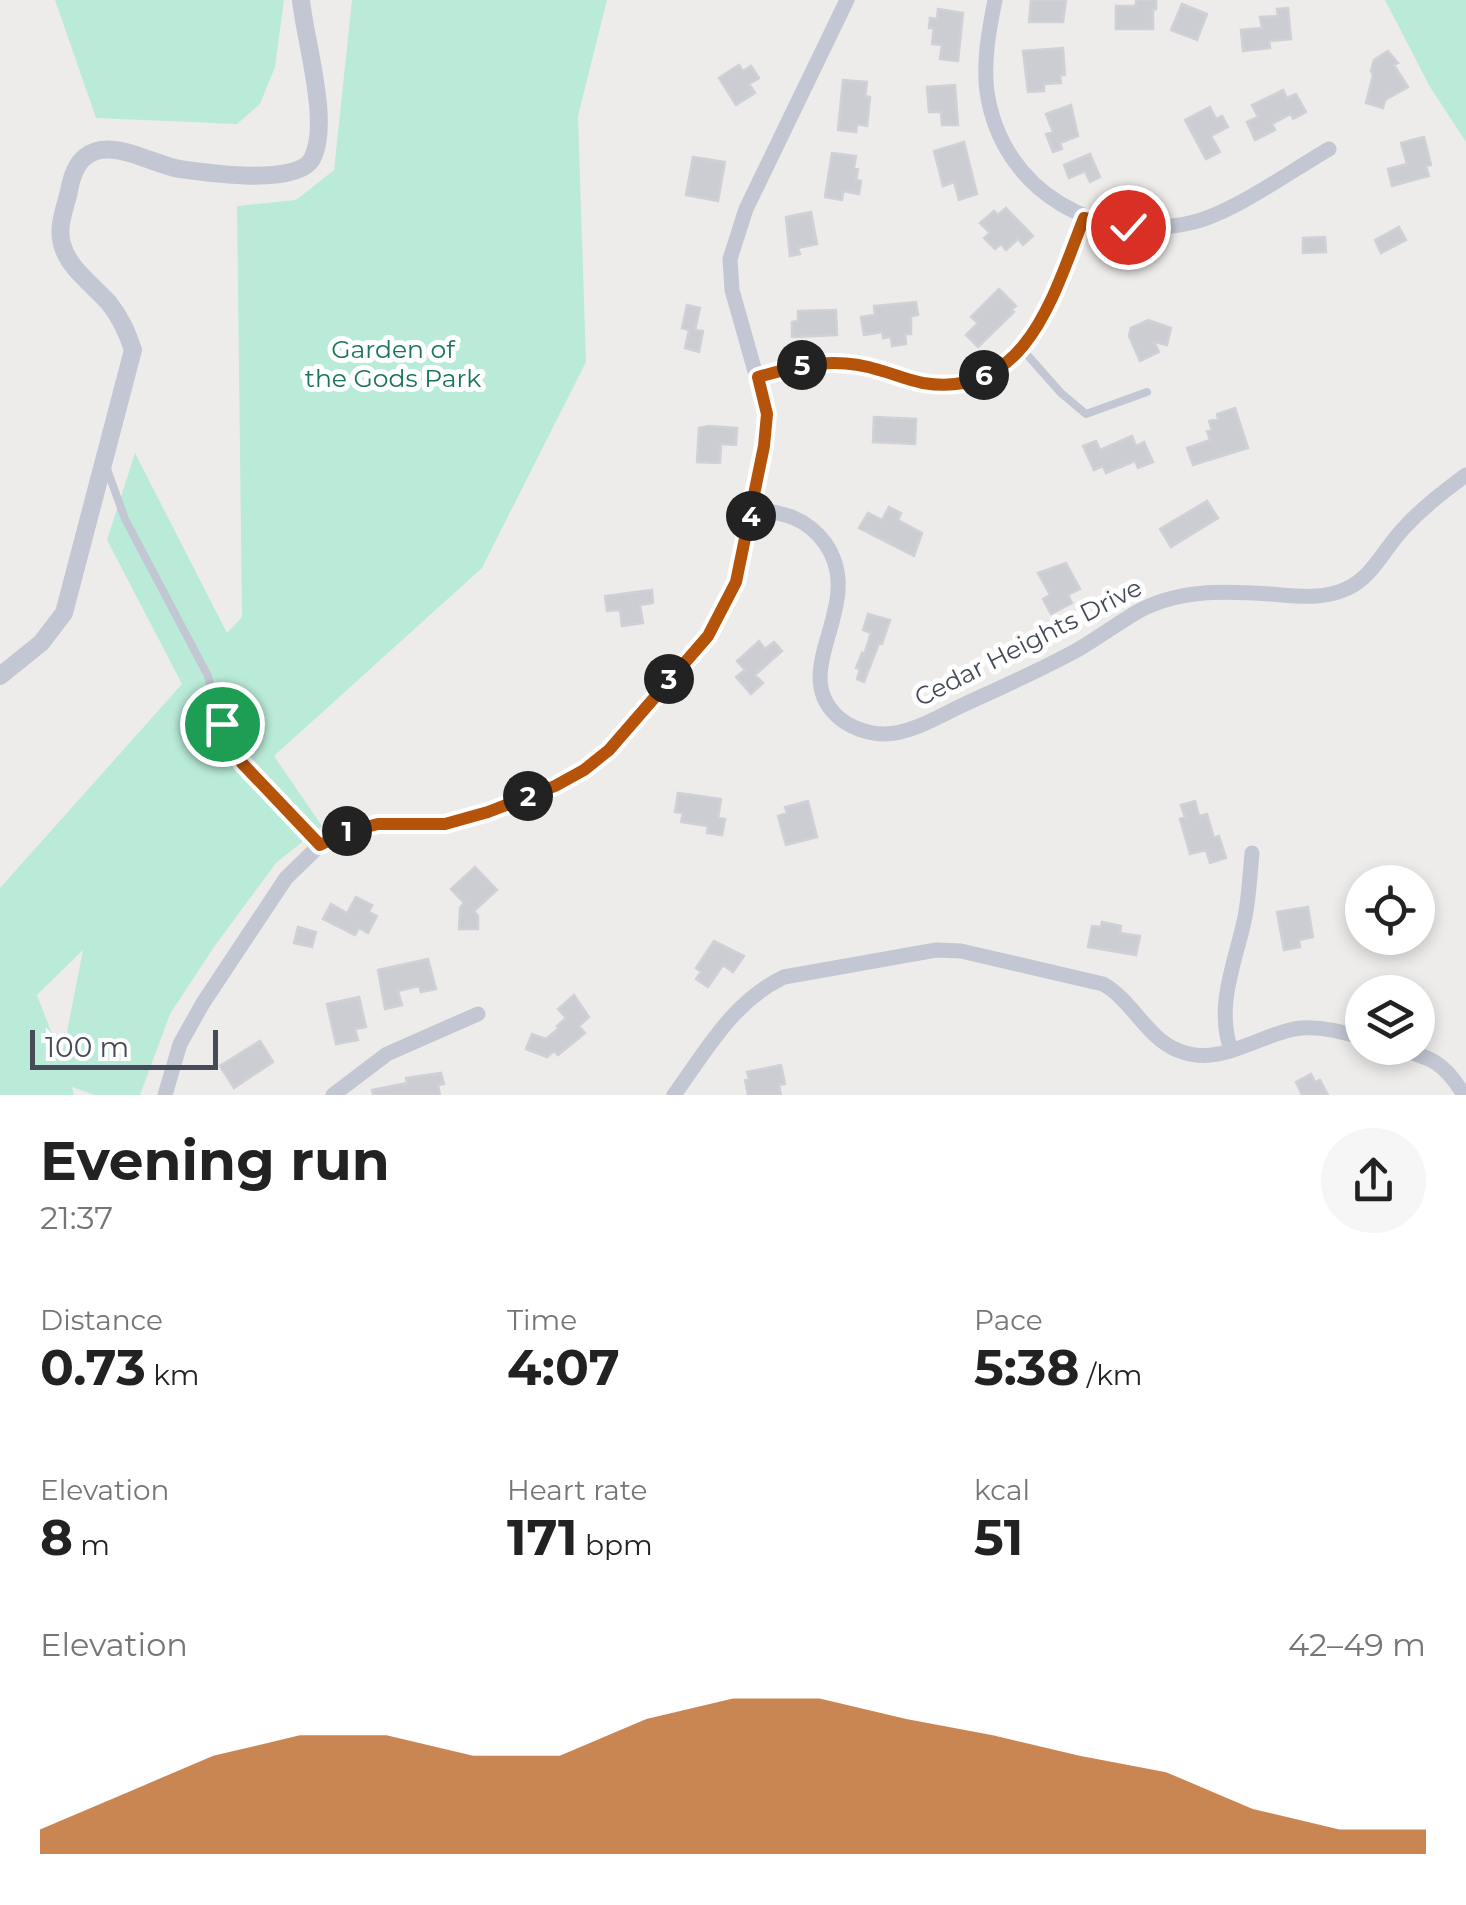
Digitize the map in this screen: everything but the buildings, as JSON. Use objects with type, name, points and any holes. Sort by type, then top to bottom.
[{"type":"street","points":[[0,676],[41,643],[64,613],[133,350],[125,326],[63,249],[59,230],[72,176],[85,156],[104,150],[120,150],[178,169],[266,176],[293,174],[310,162],[318,140],[318,115],[301,0]]},
{"type":"street","points":[[165,1095],[180,1044],[203,1003],[286,878],[320,845],[346,832],[378,824],[445,824],[555,786],[609,750],[708,636],[736,582],[753,508],[767,414],[732,290],[730,258],[746,209],[847,0]]},
{"type":"street","points":[[995,0],[985,58],[995,126],[1009,154],[1030,179],[1084,218],[1160,229],[1198,222],[1329,150]]},
{"type":"street","points":[[758,377],[822,361],[850,363],[900,378],[943,385],[990,374],[1022,349],[1045,316],[1084,218]]},
{"type":"street","name":"Cedar Heights Drive","points":[[753,508],[792,515],[814,528],[836,560],[838,601],[822,652],[820,676],[824,697],[835,715],[856,729],[886,734],[918,726],[1047,666],[1140,611],[1174,596],[1213,592],[1312,597],[1347,589],[1374,568],[1399,533],[1430,501],[1466,475]]},
{"type":"street","points":[[1232,1050],[1223,1008],[1246,912],[1252,853]]},
{"type":"street","points":[[674,1095],[732,1015],[767,985],[784,977],[936,950],[960,951],[1103,984],[1120,993],[1172,1048],[1194,1056],[1214,1056],[1296,1029],[1345,1033]]},
{"type":"street","points":[[333,1095],[387,1054],[478,1014]]},
{"type":"street","points":[[1435,1060],[1444,1065],[1464,1095]]},
{"type":"lane","points":[[1022,349],[1060,393],[1086,414],[1147,392]]},
{"type":"lane","points":[[103,460],[125,519],[208,676],[222,724],[242,763],[320,845]]},
{"type":"green space","points":[[55,0],[284,0],[275,67],[260,104],[237,124],[96,118]]},
{"type":"green space","name":"Garden of the Gods Park","points":[[352,0],[607,0],[578,116],[586,362],[482,568],[274,756],[322,826],[276,863],[214,947],[170,1014],[140,1095],[95,1095],[72,1087],[74,1095],[0,1095],[0,888],[182,684],[107,540],[135,453],[227,633],[242,617],[237,206],[296,200],[334,170]],"holes":[[[83,950],[64,1047],[59,1052],[37,995]]]},
{"type":"green space","points":[[1385,0],[1466,0],[1466,142],[1430,87]]},
{"type":"route","points":[[222,724],[242,763],[320,845],[346,832],[378,824],[445,824],[555,786],[609,750],[708,636],[722,611],[736,582],[764,446],[767,414],[758,377],[822,361],[850,363],[900,378],[943,385],[990,374],[1012,359],[1045,316],[1084,218],[1128,227]]}]
